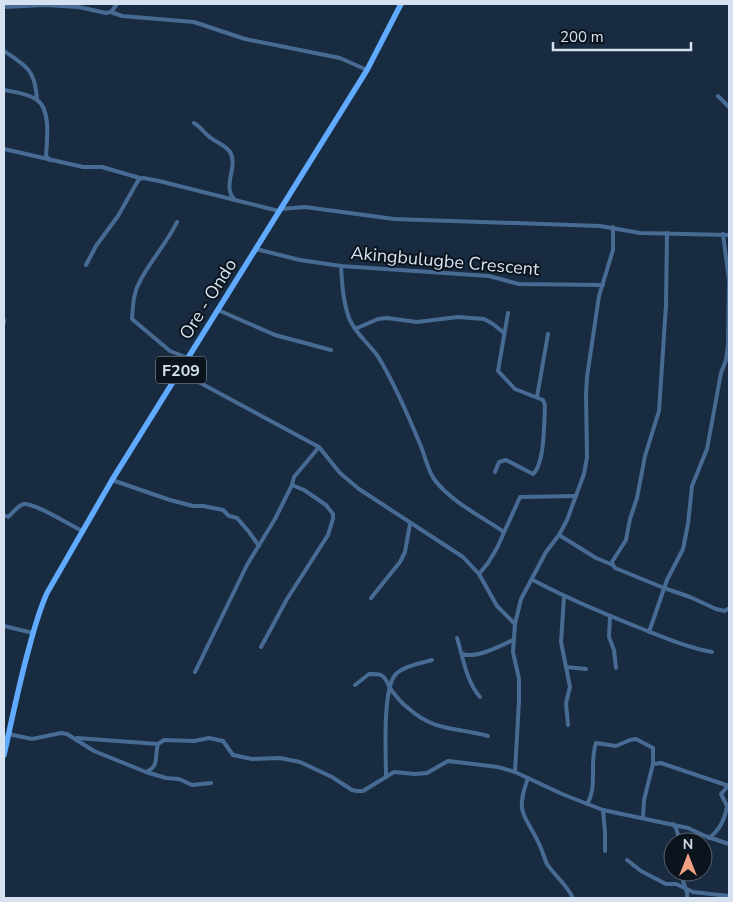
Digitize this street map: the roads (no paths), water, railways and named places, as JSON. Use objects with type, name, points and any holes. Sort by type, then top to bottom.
[{"type":"main road","name":"Ore - Ondo","points":[[4,755],[33,633],[44,600],[112,480],[367,70],[401,4]]},
{"type":"street","points":[[111,12],[117,4]]},
{"type":"street","points":[[4,7],[78,5],[122,16],[194,22],[245,39],[340,58],[367,70]]},
{"type":"street","points":[[4,51],[28,68],[34,79],[36,99]]},
{"type":"street","points":[[4,90],[40,101],[45,112],[48,127],[46,156],[50,160]]},
{"type":"street","points":[[718,96],[729,107]]},
{"type":"street","points":[[194,123],[201,126],[210,138],[226,147],[230,152],[233,165],[230,188],[232,198],[235,200]]},
{"type":"street","points":[[4,148],[82,167],[102,167],[279,210],[305,207],[394,219],[613,227],[640,233],[729,235]]},
{"type":"street","points":[[86,265],[96,246],[118,216],[136,181],[141,178]]},
{"type":"street","points":[[177,222],[170,236],[139,282],[133,302],[132,319],[170,350],[188,358]]},
{"type":"street","points":[[515,772],[519,679],[514,662],[514,624],[521,600],[546,552],[568,520],[584,474],[587,457],[587,377],[599,296],[604,285],[613,250],[613,227]]},
{"type":"street","points":[[613,565],[612,562],[626,540],[645,456],[659,411],[666,305],[667,233]]},
{"type":"street","points":[[649,632],[664,588],[683,550],[692,486],[707,449],[721,374],[726,360],[729,280],[723,234]]},
{"type":"street","name":"Akingbulugbe Crescent","points":[[256,249],[300,260],[341,266],[489,276],[519,284],[604,285]]},
{"type":"street","points":[[341,266],[345,306],[355,329],[378,356],[406,410],[434,479],[445,491],[504,532]]},
{"type":"street","points":[[218,310],[275,335],[331,350]]},
{"type":"street","points":[[495,472],[500,462],[506,460],[529,473],[535,472],[542,449],[543,400],[515,389],[498,371],[508,313]]},
{"type":"street","points":[[355,329],[378,319],[387,318],[417,322],[458,317],[484,319],[504,333]]},
{"type":"street","points":[[537,397],[548,334]]},
{"type":"street","points":[[180,372],[319,448],[340,473],[359,489],[464,558],[478,574],[497,606],[514,624]]},
{"type":"street","points":[[195,672],[247,565],[275,519],[294,477],[319,448]]},
{"type":"street","points":[[112,480],[185,504],[223,510],[229,516],[237,518],[259,546]]},
{"type":"street","points":[[261,647],[287,599],[328,535],[333,519],[333,514],[326,505],[304,490],[292,485]]},
{"type":"street","points":[[478,574],[488,563],[520,497],[576,496]]},
{"type":"street","points":[[4,515],[8,517],[19,506],[24,504],[36,507],[82,531]]},
{"type":"street","points":[[371,598],[400,562],[405,552],[410,524]]},
{"type":"street","points":[[559,535],[596,558],[613,565],[615,568],[690,597],[720,611],[725,611],[729,608]]},
{"type":"street","points":[[533,580],[564,597],[649,632],[690,647],[712,652]]},
{"type":"street","points":[[564,597],[561,642],[570,687],[566,703],[568,725]]},
{"type":"street","points":[[610,616],[609,638],[614,650],[616,668]]},
{"type":"street","points":[[4,626],[33,633]]},
{"type":"street","points":[[457,638],[468,676],[474,691],[480,697]]},
{"type":"street","points":[[462,654],[469,655],[488,651],[513,640]]},
{"type":"street","points":[[386,777],[387,708],[391,682],[398,672],[432,660]]},
{"type":"street","points":[[566,667],[586,669]]},
{"type":"street","points":[[356,685],[369,674],[376,674],[385,678],[399,701],[427,722],[440,727],[471,731],[488,736]]},
{"type":"street","points":[[8,734],[32,739],[61,733],[75,738],[122,743],[158,744],[164,740],[218,739],[223,741],[233,755],[252,759],[280,758],[300,762],[357,791],[363,790],[394,772],[427,773],[448,761],[498,767],[515,772],[562,794],[603,810],[673,824],[696,832]]},
{"type":"street","points":[[75,738],[94,751],[146,772],[166,778],[179,779],[192,785],[210,783]]},
{"type":"street","points":[[587,804],[591,795],[593,752],[596,743],[616,746],[636,739],[653,748],[653,764],[644,800],[642,818]]},
{"type":"street","points":[[146,772],[153,769],[156,765],[158,744]]},
{"type":"street","points":[[653,764],[661,763],[728,786],[721,794],[728,806],[721,827],[713,835]]},
{"type":"street","points":[[528,778],[522,797],[522,813],[541,847],[546,863],[573,898]]},
{"type":"street","points":[[603,810],[605,850]]},
{"type":"street","points":[[673,824],[677,832]]},
{"type":"street","points":[[713,839],[729,844]]},
{"type":"street","points":[[627,860],[641,871],[666,884],[676,884],[693,892],[729,896]]},
{"type":"street","points":[[683,882],[688,893],[687,898]]}]
